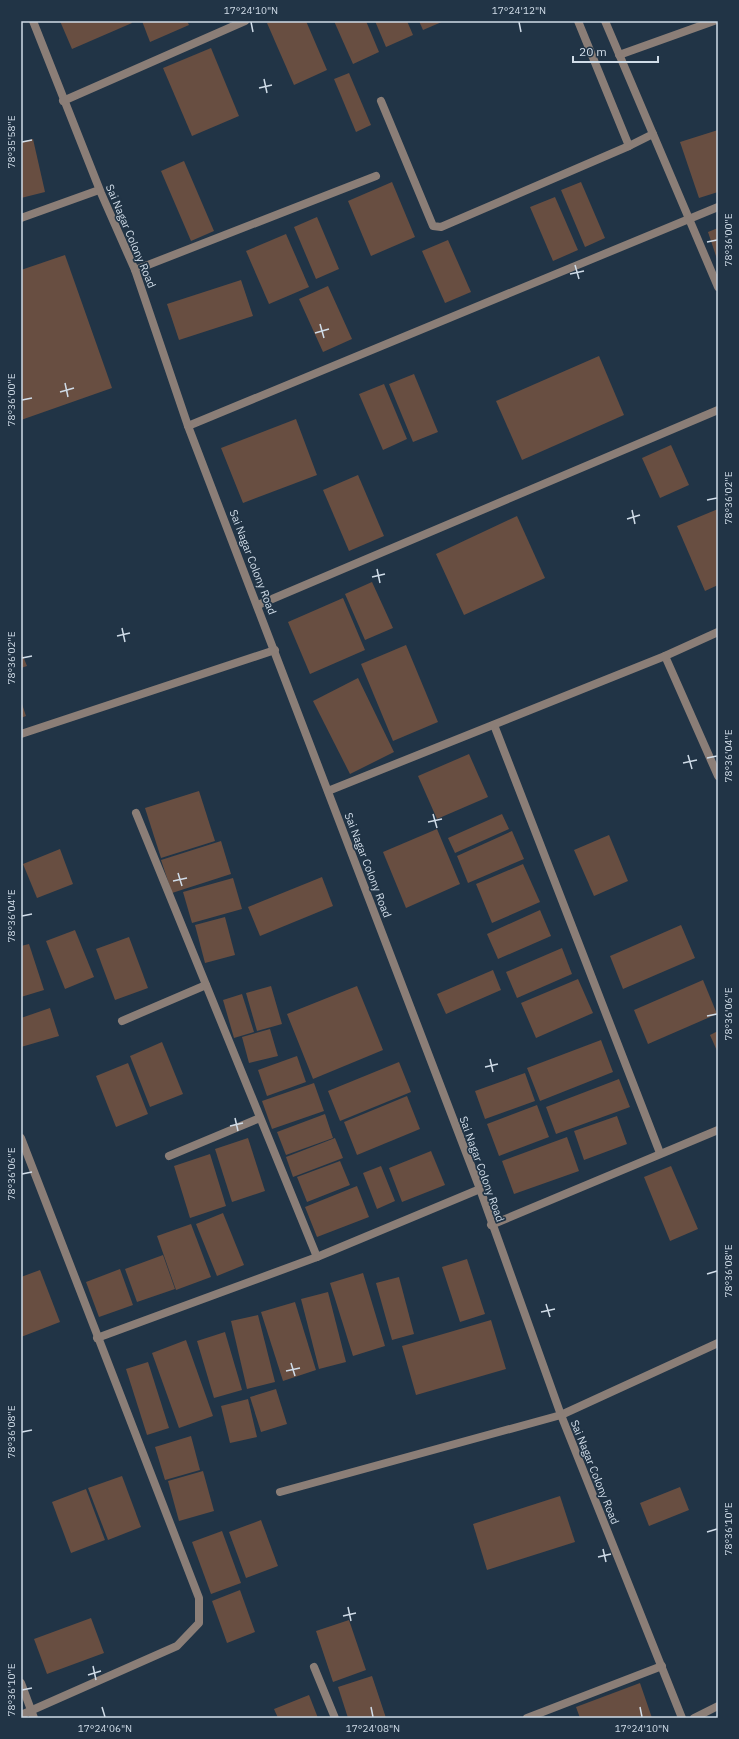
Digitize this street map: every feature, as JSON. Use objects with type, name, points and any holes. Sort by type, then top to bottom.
[{"type":"street","name":"Sai Nagar Colony Road","points":[[33,21],[99,190],[135,270],[188,426],[258,605],[480,1189],[491,1225],[561,1415],[682,1718]]},
{"type":"street","points":[[63,101],[245,21]]},
{"type":"street","points":[[578,21],[629,146]]},
{"type":"street","points":[[605,21],[718,287]]},
{"type":"street","points":[[620,55],[714,21]]},
{"type":"street","points":[[381,101],[433,226],[441,227],[629,146],[653,134]]},
{"type":"street","points":[[135,270],[376,176]]},
{"type":"street","points":[[21,218],[99,190]]},
{"type":"street","points":[[188,426],[718,207]]},
{"type":"street","points":[[258,605],[718,410]]},
{"type":"street","points":[[328,791],[664,656],[718,632]]},
{"type":"street","points":[[21,734],[275,650]]},
{"type":"street","points":[[664,656],[718,776]]},
{"type":"street","points":[[494,724],[660,1153]]},
{"type":"street","points":[[136,813],[317,1257]]},
{"type":"street","points":[[122,1021],[206,984]]},
{"type":"street","points":[[169,1156],[260,1118]]},
{"type":"street","points":[[491,1225],[718,1130]]},
{"type":"street","points":[[21,1138],[23,1147],[199,1598],[199,1623],[177,1646],[33,1714],[21,1715]]},
{"type":"street","points":[[97,1338],[317,1257],[480,1189]]},
{"type":"street","points":[[280,1492],[561,1415],[718,1343]]},
{"type":"street","points":[[527,1718],[662,1666]]},
{"type":"street","points":[[314,1667],[335,1718]]},
{"type":"street","points":[[21,1683],[33,1714]]},
{"type":"street","points":[[694,1718],[718,1706]]},
{"type":"building","points":[[60,21],[131,21],[132,23],[72,49]]},
{"type":"building","points":[[142,21],[187,21],[189,25],[150,42]]},
{"type":"building","points":[[273,21],[306,21],[327,70],[294,85],[267,23]]},
{"type":"building","points":[[334,21],[366,21],[379,52],[353,64]]},
{"type":"building","points":[[375,21],[407,21],[413,35],[386,47]]},
{"type":"building","points":[[419,21],[444,21],[423,30]]},
{"type":"building","points":[[211,48],[239,116],[192,136],[163,68]]},
{"type":"building","points":[[349,73],[371,125],[356,132],[334,79]]},
{"type":"building","points":[[718,130],[718,192],[699,198],[680,142]]},
{"type":"building","points":[[33,139],[45,192],[21,198],[21,142]]},
{"type":"building","points":[[184,161],[214,231],[191,241],[161,171]]},
{"type":"building","points":[[392,182],[415,237],[371,256],[348,201]]},
{"type":"building","points":[[581,182],[605,238],[585,247],[561,190]]},
{"type":"building","points":[[555,197],[578,250],[553,261],[530,207]]},
{"type":"building","points":[[317,217],[339,269],[316,279],[294,227]]},
{"type":"building","points":[[718,228],[718,262],[708,232]]},
{"type":"building","points":[[286,234],[309,287],[269,304],[246,251]]},
{"type":"building","points":[[448,240],[471,292],[445,303],[422,251]]},
{"type":"building","points":[[65,255],[112,388],[21,420],[21,270]]},
{"type":"building","points":[[241,280],[253,316],[179,340],[167,304]]},
{"type":"building","points":[[328,286],[352,339],[323,352],[299,299]]},
{"type":"building","points":[[599,356],[624,415],[522,460],[496,401]]},
{"type":"building","points":[[414,374],[438,432],[413,442],[389,384]]},
{"type":"building","points":[[384,384],[407,439],[383,450],[359,394]]},
{"type":"building","points":[[296,419],[317,475],[243,503],[221,448]]},
{"type":"building","points":[[671,445],[689,485],[660,498],[642,458]]},
{"type":"building","points":[[358,475],[384,536],[349,551],[323,490]]},
{"type":"building","points":[[718,509],[718,585],[705,591],[677,526]]},
{"type":"building","points":[[517,516],[545,578],[464,615],[436,554]]},
{"type":"building","points":[[372,582],[393,628],[365,640],[345,594]]},
{"type":"building","points":[[343,598],[365,650],[310,674],[288,622]]},
{"type":"building","points":[[406,645],[438,722],[393,741],[361,664]]},
{"type":"building","points":[[21,651],[27,666],[21,668]]},
{"type":"building","points":[[358,678],[394,752],[350,774],[313,701]]},
{"type":"building","points":[[21,701],[26,716],[21,718]]},
{"type":"building","points":[[469,754],[488,797],[437,819],[418,776]]},
{"type":"building","points":[[199,791],[215,841],[161,858],[145,808]]},
{"type":"building","points":[[502,814],[509,829],[455,853],[448,838]]},
{"type":"building","points":[[437,829],[460,884],[406,908],[383,852]]},
{"type":"building","points":[[512,831],[524,859],[468,883],[457,856]]},
{"type":"building","points":[[609,835],[628,881],[594,896],[574,850]]},
{"type":"building","points":[[221,841],[231,874],[172,893],[161,860]]},
{"type":"building","points":[[60,849],[73,884],[37,898],[23,864]]},
{"type":"building","points":[[523,864],[540,902],[492,923],[476,884]]},
{"type":"building","points":[[322,877],[333,906],[260,936],[248,907]]},
{"type":"building","points":[[233,878],[242,909],[192,923],[183,892]]},
{"type":"building","points":[[540,910],[551,936],[498,959],[487,934]]},
{"type":"building","points":[[225,917],[235,955],[205,963],[195,925]]},
{"type":"building","points":[[681,925],[695,958],[623,989],[610,956]]},
{"type":"building","points":[[75,930],[94,977],[65,989],[46,941]]},
{"type":"building","points":[[129,937],[148,988],[115,1000],[96,949]]},
{"type":"building","points":[[29,944],[44,990],[21,997],[21,946]]},
{"type":"building","points":[[562,948],[572,974],[517,998],[506,972]]},
{"type":"building","points":[[493,970],[501,990],[446,1014],[437,994]]},
{"type":"building","points":[[578,979],[593,1013],[536,1038],[521,1003]]},
{"type":"building","points":[[703,980],[717,1014],[648,1044],[634,1010]]},
{"type":"building","points":[[271,986],[282,1024],[257,1031],[246,993]]},
{"type":"building","points":[[357,986],[383,1050],[313,1079],[287,1014]]},
{"type":"building","points":[[242,994],[254,1032],[234,1038],[223,1000]]},
{"type":"building","points":[[50,1008],[59,1036],[21,1047],[21,1018]]},
{"type":"building","points":[[270,1029],[278,1056],[249,1063],[242,1037]]},
{"type":"building","points":[[718,1031],[718,1053],[710,1035]]},
{"type":"building","points":[[601,1040],[613,1072],[540,1101],[527,1068]]},
{"type":"building","points":[[162,1042],[183,1094],[150,1107],[130,1056]]},
{"type":"building","points":[[297,1056],[306,1082],[267,1096],[258,1070]]},
{"type":"building","points":[[399,1062],[411,1092],[340,1121],[328,1091]]},
{"type":"building","points":[[128,1063],[148,1114],[116,1127],[96,1076]]},
{"type":"building","points":[[525,1073],[535,1101],[485,1119],[475,1091]]},
{"type":"building","points":[[619,1079],[630,1107],[556,1134],[546,1107]]},
{"type":"building","points":[[314,1083],[324,1111],[272,1129],[262,1101]]},
{"type":"building","points":[[407,1096],[420,1129],[357,1155],[344,1122]]},
{"type":"building","points":[[537,1105],[549,1137],[499,1156],[487,1124]]},
{"type":"building","points":[[325,1114],[333,1138],[286,1155],[277,1132]]},
{"type":"building","points":[[617,1116],[627,1144],[584,1160],[574,1131]]},
{"type":"building","points":[[567,1137],[579,1171],[514,1194],[502,1161]]},
{"type":"building","points":[[248,1138],[265,1191],[232,1202],[215,1149]]},
{"type":"building","points":[[335,1138],[343,1158],[293,1177],[286,1157]]},
{"type":"building","points":[[431,1151],[445,1185],[402,1202],[389,1168]]},
{"type":"building","points":[[210,1154],[226,1206],[190,1218],[174,1166]]},
{"type":"building","points":[[340,1161],[350,1185],[307,1202],[297,1177]]},
{"type":"building","points":[[381,1166],[395,1201],[377,1209],[363,1173]]},
{"type":"building","points":[[671,1166],[698,1229],[670,1241],[644,1177]]},
{"type":"building","points":[[357,1186],[369,1217],[317,1237],[305,1207]]},
{"type":"building","points":[[223,1213],[244,1265],[217,1276],[196,1224]]},
{"type":"building","points":[[191,1224],[211,1277],[176,1290],[157,1236]]},
{"type":"building","points":[[163,1255],[175,1289],[137,1302],[125,1269]]},
{"type":"building","points":[[467,1259],[485,1314],[460,1322],[442,1267]]},
{"type":"building","points":[[120,1269],[133,1305],[99,1317],[86,1282]]},
{"type":"building","points":[[40,1270],[60,1322],[21,1337],[21,1277]]},
{"type":"building","points":[[363,1273],[385,1346],[353,1356],[330,1283]]},
{"type":"building","points":[[399,1277],[414,1334],[392,1340],[376,1283]]},
{"type":"building","points":[[328,1292],[346,1362],[319,1369],[301,1299]]},
{"type":"building","points":[[295,1302],[316,1370],[283,1381],[261,1312]]},
{"type":"building","points":[[258,1315],[275,1382],[247,1389],[231,1321]]},
{"type":"building","points":[[491,1320],[506,1369],[416,1395],[402,1346]]},
{"type":"building","points":[[225,1332],[242,1390],[214,1398],[197,1341]]},
{"type":"building","points":[[186,1340],[213,1416],[179,1428],[152,1353]]},
{"type":"building","points":[[148,1362],[169,1428],[147,1435],[126,1369]]},
{"type":"building","points":[[276,1389],[287,1424],[261,1432],[250,1397]]},
{"type":"building","points":[[248,1399],[257,1437],[230,1443],[221,1406]]},
{"type":"building","points":[[191,1436],[200,1470],[165,1480],[155,1447]]},
{"type":"building","points":[[203,1471],[214,1511],[179,1521],[168,1481]]},
{"type":"building","points":[[122,1476],[141,1527],[108,1540],[88,1488]]},
{"type":"building","points":[[680,1487],[689,1510],[649,1526],[640,1503]]},
{"type":"building","points":[[86,1489],[105,1540],[71,1553],[52,1502]]},
{"type":"building","points":[[560,1496],[575,1542],[487,1570],[473,1524]]},
{"type":"building","points":[[261,1520],[278,1566],[246,1578],[229,1532]]},
{"type":"building","points":[[222,1531],[241,1583],[211,1594],[192,1542]]},
{"type":"building","points":[[240,1590],[255,1632],[227,1643],[212,1601]]},
{"type":"building","points":[[91,1618],[104,1653],[47,1674],[34,1639]]},
{"type":"building","points":[[349,1620],[366,1670],[333,1682],[316,1631]]},
{"type":"building","points":[[372,1676],[386,1718],[348,1718],[338,1687]]},
{"type":"building","points":[[640,1683],[652,1718],[580,1718],[576,1707]]},
{"type":"building","points":[[309,1695],[318,1718],[278,1718],[274,1709]]}]
